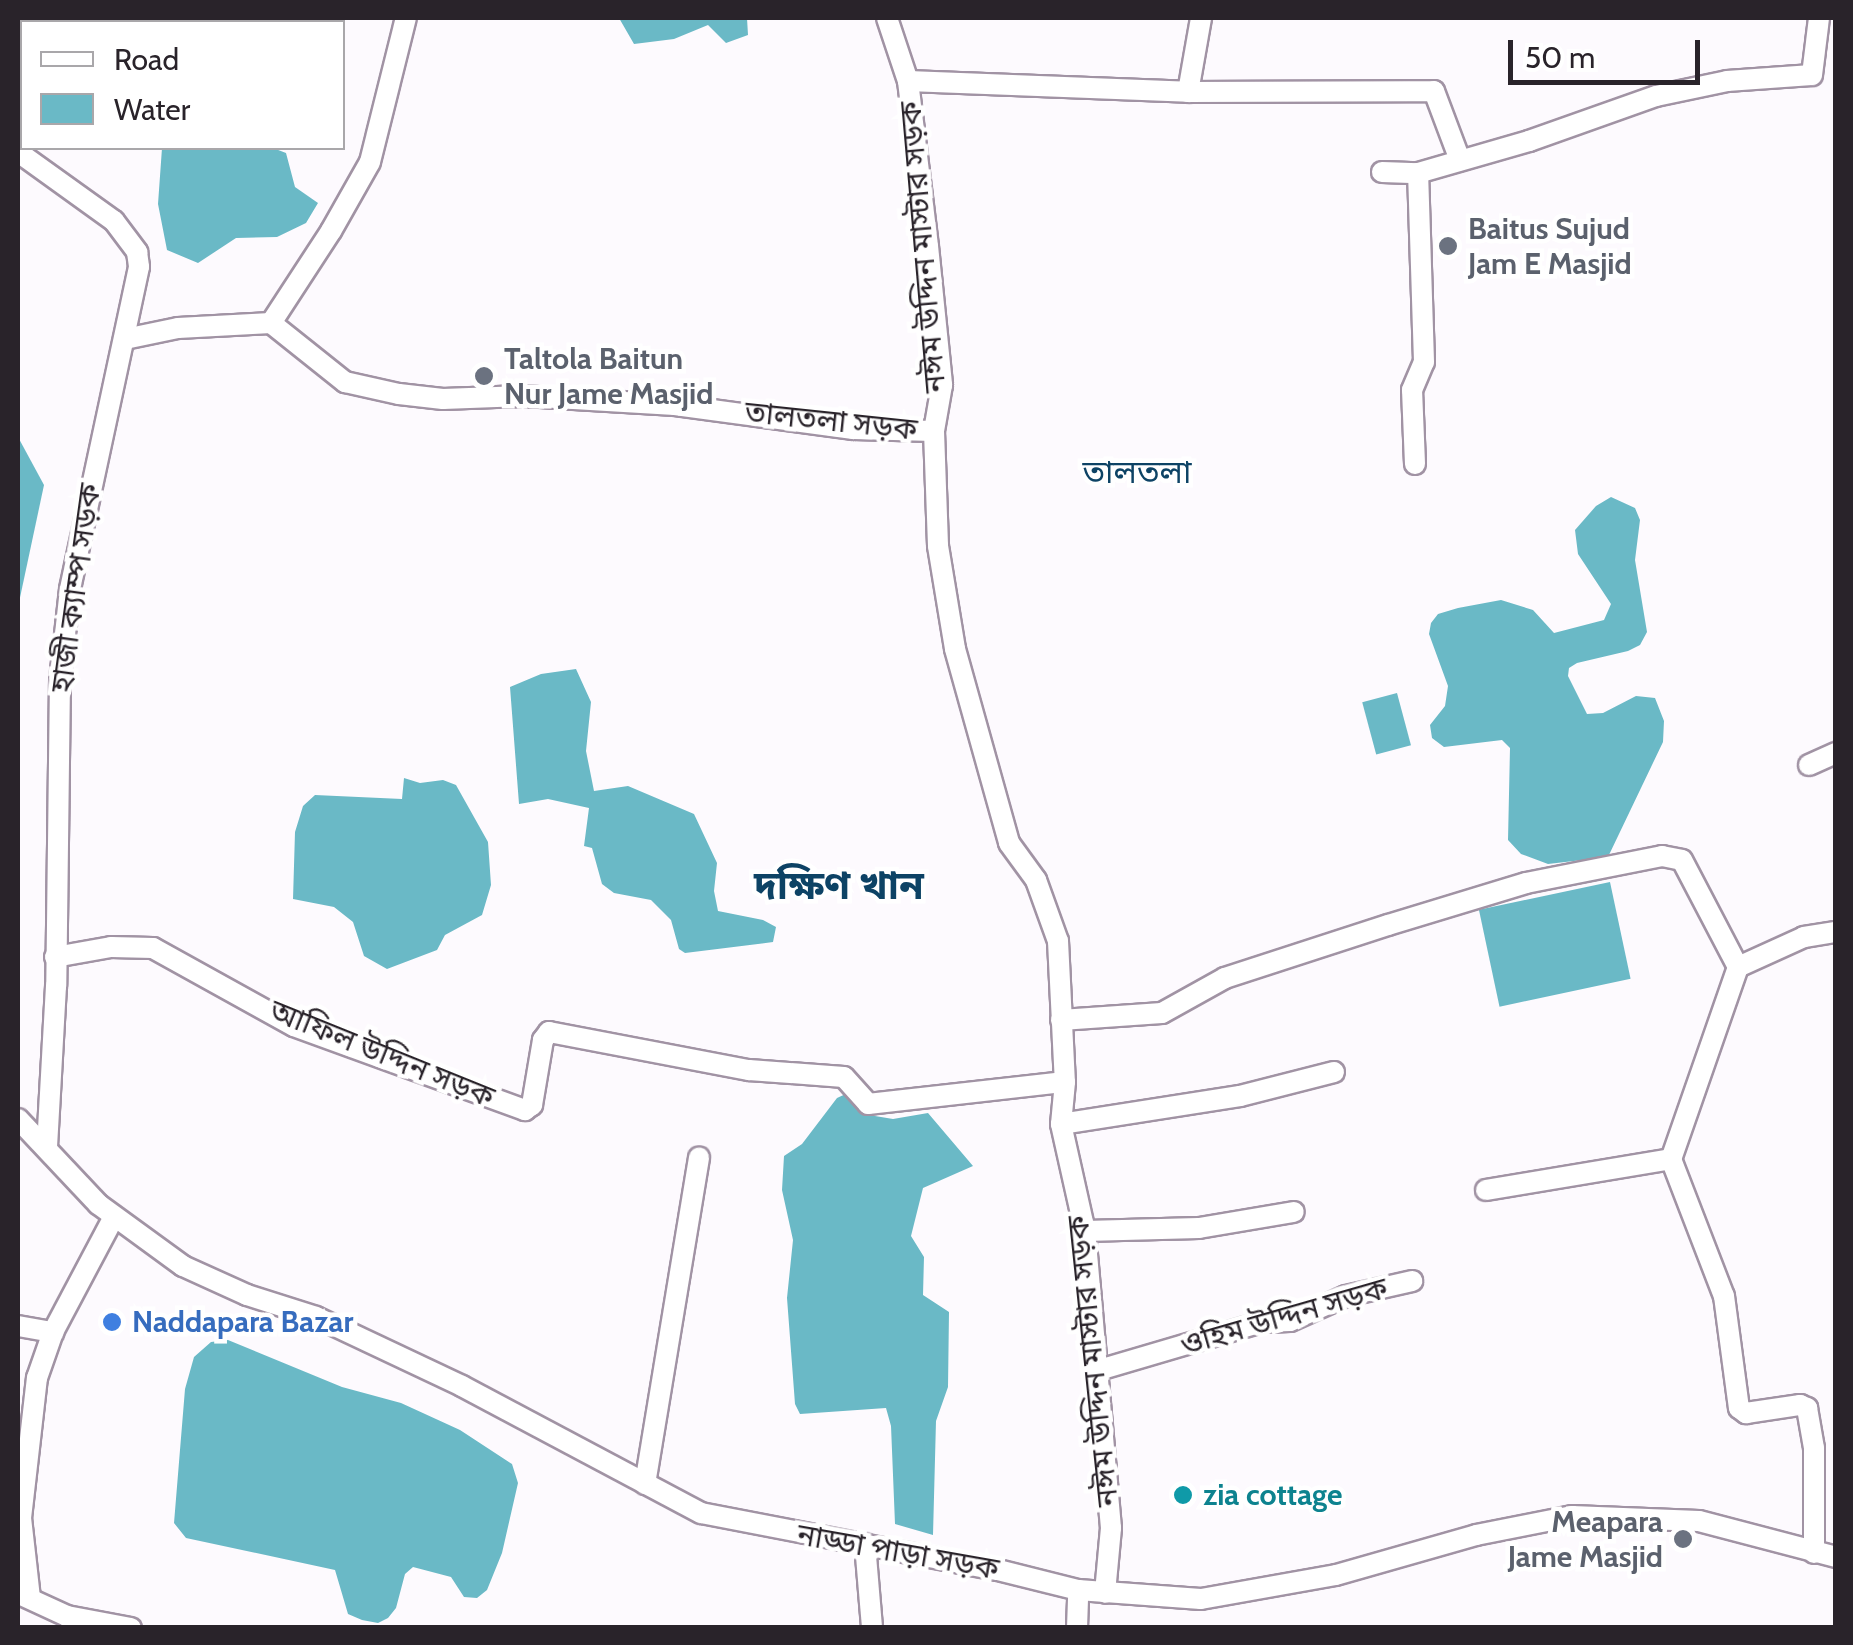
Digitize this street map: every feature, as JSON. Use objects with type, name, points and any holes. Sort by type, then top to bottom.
[{"type":"street","points":[[125,339],[178,328],[270,323],[332,231],[370,162],[406,18]]},
{"type":"street","name":"নঈম উদ্দিন মাস্টার সড়ক","points":[[887,18],[908,81],[942,385],[934,431],[938,546],[955,649],[1009,843],[1036,880],[1058,941],[1065,1082],[1062,1124],[1085,1231],[1111,1528],[1105,1593]]},
{"type":"street","points":[[1188,92],[1201,18]]},
{"type":"street","points":[[1382,172],[1418,173],[1529,141],[1656,96],[1727,81],[1812,75],[1819,18]]},
{"type":"street","points":[[908,81],[1188,92],[1434,91],[1460,160]]},
{"type":"street","name":"হাজী ক্যাম্প সড়ক","points":[[18,152],[114,222],[137,252],[139,267],[100,432],[70,590],[60,680],[47,1147]]},
{"type":"street","points":[[1415,464],[1412,390],[1424,362],[1418,173]]},
{"type":"street","name":"তালতলা সড়ক","points":[[270,323],[346,382],[399,394],[443,399],[523,396],[675,405],[853,429],[934,431]]},
{"type":"street","points":[[1809,765],[1836,754]]},
{"type":"street","points":[[1061,1020],[1162,1013],[1225,978],[1388,925],[1526,882],[1662,856],[1682,860],[1738,967]]},
{"type":"street","points":[[1825,1555],[1806,1408],[1800,1405],[1746,1413],[1739,1408],[1724,1296],[1671,1159],[1738,967],[1804,937],[1836,932]]},
{"type":"street","name":"আফিল উদ্দিন সড়ক","points":[[55,957],[111,946],[153,948],[294,1026],[526,1110],[532,1105],[544,1040],[550,1032],[750,1070],[844,1077],[868,1104],[1065,1082]]},
{"type":"street","points":[[1062,1124],[1240,1096],[1334,1072]]},
{"type":"street","name":"নাড্ডা পাড়া সড়ক","points":[[18,1119],[114,1217],[182,1266],[381,1348],[701,1513],[1078,1590],[1201,1599],[1261,1590],[1572,1516],[1699,1522],[1825,1555]]},
{"type":"street","points":[[646,1484],[698,1157]]},
{"type":"street","points":[[1486,1190],[1671,1159]]},
{"type":"street","points":[[1085,1231],[1200,1228],[1294,1212]]},
{"type":"street","points":[[114,1217],[53,1332],[37,1378],[21,1518],[24,1596],[67,1622],[131,1628]]},
{"type":"street","name":"ওহিম উদ্দিন সড়ক","points":[[1099,1370],[1262,1322],[1290,1321],[1320,1312],[1346,1296],[1412,1282]]},
{"type":"street","points":[[18,1326],[53,1332]]},
{"type":"street","points":[[865,1544],[872,1628]]},
{"type":"street","points":[[1076,1628],[1078,1590]]},
{"type":"water","points":[[619,18],[747,18],[748,35],[726,43],[708,25],[674,39],[634,44]]},
{"type":"water","points":[[162,150],[278,150],[286,153],[295,187],[318,203],[306,223],[277,237],[236,238],[198,263],[167,250],[158,204]]},
{"type":"water","points":[[18,437],[44,485],[18,607]]},
{"type":"water","points":[[1611,497],[1635,508],[1640,520],[1635,560],[1647,632],[1640,645],[1577,663],[1569,668],[1568,676],[1587,714],[1603,713],[1636,696],[1655,698],[1664,721],[1663,742],[1608,857],[1548,864],[1521,854],[1508,840],[1510,748],[1502,740],[1444,747],[1432,738],[1430,725],[1445,706],[1448,686],[1429,634],[1438,614],[1501,600],[1533,610],[1554,633],[1604,620],[1611,604],[1578,554],[1575,530],[1596,506]]},
{"type":"water","points":[[576,669],[591,702],[586,751],[594,791],[628,786],[694,814],[717,863],[714,891],[718,911],[763,920],[776,927],[773,942],[685,953],[679,949],[671,920],[651,900],[614,893],[602,884],[592,848],[584,846],[589,808],[548,799],[519,804],[510,687],[541,674]]},
{"type":"water","points":[[1397,693],[1411,745],[1376,754],[1362,702]]},
{"type":"water","points":[[404,778],[420,783],[443,780],[456,785],[488,842],[491,885],[482,915],[445,935],[437,950],[387,969],[364,956],[353,922],[334,907],[293,899],[295,832],[303,806],[315,795],[402,799]]},
{"type":"water","points":[[1610,882],[1631,979],[1500,1007],[1479,910]]},
{"type":"water","points":[[850,1092],[860,1096],[869,1115],[893,1119],[928,1113],[973,1166],[923,1188],[911,1236],[924,1257],[923,1295],[949,1312],[948,1387],[936,1421],[933,1535],[895,1524],[891,1426],[886,1408],[800,1414],[795,1404],[787,1298],[793,1240],[782,1190],[784,1156],[802,1144],[837,1098]]},
{"type":"water","points":[[228,1340],[342,1387],[401,1403],[460,1430],[512,1464],[518,1483],[502,1553],[487,1590],[477,1598],[464,1597],[451,1577],[413,1567],[405,1574],[396,1608],[378,1623],[348,1614],[335,1570],[186,1538],[174,1523],[185,1389],[194,1357],[211,1342]]},
{"type":"place","name":"Baitus Sujud Jam E Masjid","points":[[1448,246]]},
{"type":"place","name":"Taltola Baitun Nur Jame Masjid","points":[[484,376]]},
{"type":"place","name":"Naddapara Bazar","points":[[112,1322]]},
{"type":"place","name":"zia cottage","points":[[1183,1495]]},
{"type":"place","name":"Meapara Jame Masjid","points":[[1683,1539]]},
{"type":"district","name":"তালতলা","points":[[1137,472]]},
{"type":"district","name":"দক্ষিণ খান","points":[[839,885]]}]
